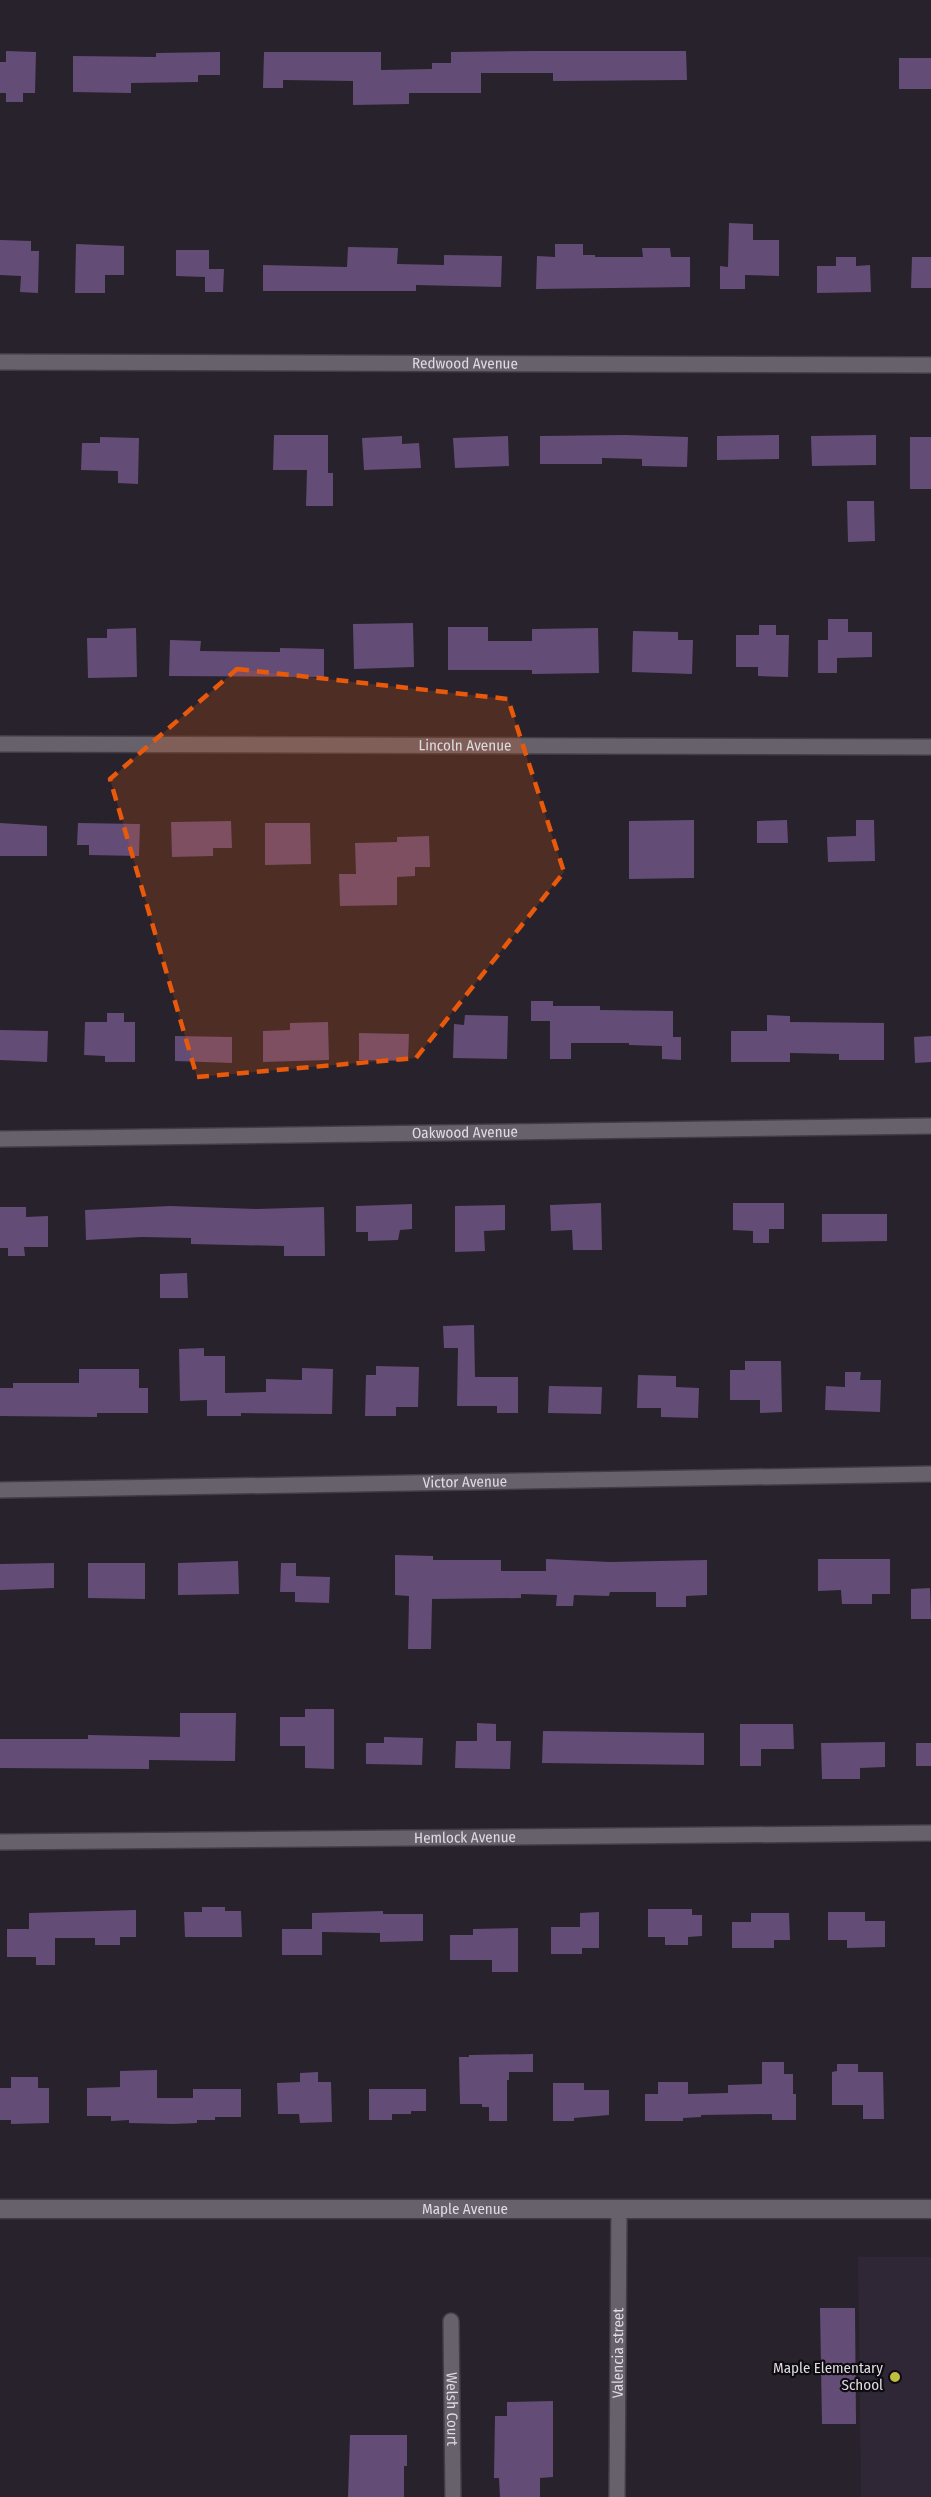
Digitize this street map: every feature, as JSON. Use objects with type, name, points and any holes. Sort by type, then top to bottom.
[{"type":"street","name":"Redwood Avenue","points":[[0,362],[931,365]]},
{"type":"street","name":"Lincoln Avenue","points":[[0,744],[931,747]]},
{"type":"street","name":"Oakwood Avenue","points":[[0,1139],[931,1126]]},
{"type":"street","name":"Victor Avenue","points":[[0,1490],[931,1474]]},
{"type":"street","name":"Hemlock Avenue","points":[[0,1842],[931,1833]]},
{"type":"street","name":"Valencia street","points":[[617,2497],[620,2209]]},
{"type":"street","name":"Maple Avenue","points":[[0,2210],[931,2209]]},
{"type":"street","name":"Welsh Court","points":[[451,2320],[453,2497]]},
{"type":"highlighted area","points":[[237,669],[508,699],[564,872],[416,1058],[197,1077],[110,779]]},
{"type":"shaded area","name":"Maple Elementary School","points":[[858,2257],[931,2257],[931,2497],[861,2497]]},
{"type":"building","points":[[6,51],[36,52],[35,93],[23,93],[23,102],[6,102],[6,93],[0,93],[0,62],[6,62]]},
{"type":"building","points":[[686,51],[687,80],[553,81],[553,73],[481,73],[481,93],[409,93],[409,104],[353,105],[353,81],[283,80],[283,88],[263,88],[264,52],[381,52],[381,70],[432,69],[432,63],[451,63],[451,52]]},
{"type":"building","points":[[220,52],[220,75],[198,75],[198,82],[131,83],[131,93],[73,92],[73,56],[156,57],[156,53]]},
{"type":"building","points":[[899,58],[931,58],[931,89],[899,89]]},
{"type":"building","points":[[729,223],[753,224],[753,240],[779,240],[779,276],[745,275],[745,289],[720,289],[720,266],[728,267]]},
{"type":"building","points":[[0,240],[31,241],[31,251],[39,251],[38,293],[20,292],[21,276],[0,275]]},
{"type":"building","points":[[76,244],[124,246],[124,275],[105,275],[105,293],[75,293]]},
{"type":"building","points":[[555,244],[583,244],[583,255],[595,255],[595,257],[643,257],[642,248],[670,248],[671,257],[690,257],[690,287],[536,289],[537,256],[555,257]]},
{"type":"building","points":[[348,247],[398,248],[397,264],[444,265],[444,255],[502,256],[501,287],[416,285],[416,291],[263,291],[263,265],[347,267]]},
{"type":"building","points":[[176,250],[209,250],[209,269],[224,269],[223,292],[205,292],[205,277],[176,276]]},
{"type":"building","points":[[836,257],[856,257],[856,266],[870,265],[871,292],[817,293],[817,266],[836,266]]},
{"type":"building","points":[[912,257],[931,257],[931,288],[911,288]]},
{"type":"building","points":[[274,435],[328,435],[328,473],[333,473],[333,506],[306,506],[307,470],[273,470]]},
{"type":"building","points":[[779,435],[779,459],[717,460],[717,436]]},
{"type":"building","points":[[876,435],[876,465],[812,466],[811,436]]},
{"type":"building","points":[[402,436],[402,444],[419,443],[421,468],[364,470],[362,438]]},
{"type":"building","points":[[508,436],[509,466],[455,468],[453,438]]},
{"type":"building","points":[[540,436],[688,437],[687,467],[642,466],[642,459],[602,458],[602,464],[540,464]]},
{"type":"building","points":[[100,437],[139,438],[138,484],[118,483],[118,471],[81,470],[82,443],[100,443]]},
{"type":"building","points":[[910,437],[931,437],[931,489],[910,489]]},
{"type":"building","points":[[847,501],[874,501],[875,541],[848,542]]},
{"type":"building","points":[[828,619],[848,619],[848,632],[872,632],[872,657],[837,658],[837,673],[818,673],[818,640],[828,640]]},
{"type":"building","points":[[413,623],[414,667],[354,669],[353,624]]},
{"type":"building","points":[[759,625],[776,625],[776,635],[789,635],[788,677],[758,676],[758,667],[736,667],[736,635],[759,635]]},
{"type":"building","points":[[448,627],[488,627],[488,641],[532,641],[532,629],[598,628],[599,673],[532,674],[532,670],[448,670]]},
{"type":"building","points":[[136,628],[137,677],[88,678],[87,638],[107,638],[107,629]]},
{"type":"building","points":[[633,631],[678,632],[678,640],[693,640],[692,674],[632,672]]},
{"type":"building","points":[[170,640],[201,641],[200,651],[280,652],[280,648],[324,649],[324,677],[169,676]]},
{"type":"building","points":[[694,820],[694,878],[629,879],[629,821]]},
{"type":"building","points":[[787,820],[788,843],[757,843],[757,821]]},
{"type":"building","points":[[856,820],[874,820],[875,861],[828,862],[827,837],[856,836]]},
{"type":"building","points":[[231,821],[232,848],[213,848],[213,856],[172,857],[171,822]]},
{"type":"building","points":[[0,823],[47,826],[47,856],[0,856]]},
{"type":"building","points":[[78,823],[140,824],[139,856],[89,855],[89,845],[77,845]]},
{"type":"building","points":[[265,823],[310,823],[311,864],[265,865]]},
{"type":"building","points":[[429,836],[430,867],[415,867],[415,876],[397,877],[397,905],[340,906],[339,874],[356,874],[355,843],[397,842],[397,837]]},
{"type":"building","points":[[531,1001],[553,1001],[553,1006],[600,1006],[600,1010],[673,1011],[673,1037],[681,1037],[681,1060],[662,1059],[662,1046],[629,1045],[629,1043],[571,1043],[571,1059],[550,1059],[550,1021],[531,1021]]},
{"type":"building","points":[[107,1013],[124,1013],[124,1022],[135,1022],[135,1062],[105,1062],[105,1056],[84,1055],[85,1022],[107,1022]]},
{"type":"building","points":[[465,1015],[508,1016],[507,1059],[453,1058],[454,1024],[464,1025]]},
{"type":"building","points":[[767,1015],[790,1016],[790,1022],[884,1023],[884,1060],[839,1060],[839,1054],[790,1053],[790,1062],[731,1062],[731,1031],[767,1031]]},
{"type":"building","points":[[328,1022],[329,1060],[263,1062],[263,1031],[290,1030],[290,1023]]},
{"type":"building","points":[[0,1030],[48,1031],[47,1062],[0,1060]]},
{"type":"building","points":[[359,1033],[409,1034],[408,1061],[359,1060]]},
{"type":"building","points":[[175,1036],[232,1037],[232,1063],[175,1061]]},
{"type":"building","points":[[931,1036],[931,1062],[915,1063],[914,1037]]},
{"type":"building","points":[[601,1203],[602,1250],[573,1250],[572,1230],[551,1231],[550,1205]]},
{"type":"building","points":[[733,1203],[784,1203],[784,1229],[769,1229],[769,1243],[753,1243],[753,1231],[733,1230]]},
{"type":"building","points":[[412,1204],[412,1229],[400,1230],[398,1240],[368,1241],[368,1232],[356,1232],[356,1206]]},
{"type":"building","points":[[505,1205],[505,1230],[484,1231],[485,1251],[455,1252],[455,1206]]},
{"type":"building","points":[[170,1206],[257,1209],[324,1207],[325,1256],[284,1256],[284,1246],[191,1244],[191,1238],[142,1237],[86,1240],[85,1210]]},
{"type":"building","points":[[0,1207],[26,1207],[26,1217],[48,1216],[48,1247],[24,1247],[25,1256],[8,1256],[8,1248],[0,1248]]},
{"type":"building","points":[[822,1214],[887,1214],[887,1241],[822,1242]]},
{"type":"building","points":[[187,1273],[188,1298],[160,1298],[160,1274]]},
{"type":"building","points":[[474,1325],[475,1377],[518,1377],[518,1413],[497,1413],[497,1406],[457,1406],[458,1348],[444,1348],[443,1326]]},
{"type":"building","points":[[204,1348],[204,1356],[225,1356],[225,1393],[266,1392],[266,1379],[302,1380],[302,1368],[333,1369],[332,1414],[241,1413],[241,1416],[207,1416],[207,1400],[180,1401],[179,1349]]},
{"type":"building","points":[[745,1361],[781,1361],[782,1412],[760,1413],[760,1400],[730,1400],[730,1370],[745,1370]]},
{"type":"building","points":[[376,1366],[419,1367],[418,1407],[396,1407],[396,1416],[365,1416],[366,1375],[376,1375]]},
{"type":"building","points":[[79,1369],[139,1369],[139,1388],[148,1388],[148,1413],[97,1413],[97,1417],[0,1416],[0,1388],[13,1388],[13,1383],[79,1383]]},
{"type":"building","points":[[845,1372],[861,1372],[860,1380],[881,1380],[880,1412],[825,1410],[826,1386],[845,1387]]},
{"type":"building","points":[[638,1375],[676,1376],[676,1387],[699,1388],[698,1418],[661,1417],[661,1408],[637,1408]]},
{"type":"building","points":[[549,1386],[602,1387],[601,1414],[548,1413]]},
{"type":"building","points":[[395,1555],[433,1556],[433,1560],[501,1560],[501,1571],[546,1571],[546,1559],[610,1562],[707,1560],[707,1595],[686,1596],[686,1607],[656,1607],[656,1592],[610,1592],[609,1596],[574,1595],[573,1606],[556,1606],[557,1595],[521,1594],[521,1598],[432,1599],[431,1649],[408,1649],[409,1596],[395,1595]]},
{"type":"building","points":[[818,1559],[890,1559],[890,1594],[872,1594],[872,1604],[842,1604],[841,1590],[818,1591]]},
{"type":"building","points":[[238,1561],[239,1594],[178,1595],[178,1563]]},
{"type":"building","points":[[54,1563],[54,1588],[0,1590],[0,1564]]},
{"type":"building","points":[[88,1563],[145,1563],[145,1599],[88,1598]]},
{"type":"building","points":[[281,1563],[296,1563],[296,1576],[330,1577],[329,1603],[295,1602],[295,1592],[280,1592]]},
{"type":"building","points":[[930,1588],[931,1619],[911,1619],[911,1589]]},
{"type":"building","points":[[305,1709],[334,1709],[334,1769],[305,1768],[305,1746],[280,1746],[280,1717],[305,1717]]},
{"type":"building","points":[[180,1713],[236,1713],[235,1761],[149,1760],[149,1769],[0,1768],[0,1739],[88,1739],[88,1735],[180,1737]]},
{"type":"building","points":[[477,1723],[496,1724],[496,1741],[511,1741],[510,1769],[455,1768],[456,1741],[477,1741]]},
{"type":"building","points":[[740,1724],[793,1724],[794,1749],[761,1749],[761,1766],[740,1766]]},
{"type":"building","points":[[543,1731],[704,1733],[704,1765],[542,1763]]},
{"type":"building","points":[[384,1737],[423,1738],[422,1765],[366,1764],[366,1743],[384,1743]]},
{"type":"building","points":[[885,1742],[885,1767],[860,1768],[860,1779],[822,1779],[821,1743]]},
{"type":"building","points":[[916,1743],[931,1743],[931,1766],[916,1766]]},
{"type":"building","points":[[202,1907],[225,1907],[225,1911],[241,1911],[242,1937],[185,1937],[184,1912],[202,1912]]},
{"type":"building","points":[[648,1909],[692,1909],[692,1915],[702,1915],[702,1936],[688,1937],[688,1945],[665,1945],[665,1937],[648,1937]]},
{"type":"building","points":[[136,1910],[136,1937],[120,1937],[120,1945],[95,1945],[95,1938],[55,1938],[55,1965],[36,1965],[36,1957],[7,1957],[7,1929],[29,1929],[29,1913]]},
{"type":"building","points":[[383,1911],[383,1914],[423,1914],[423,1941],[380,1942],[380,1933],[322,1932],[322,1955],[282,1955],[282,1929],[312,1929],[312,1913]]},
{"type":"building","points":[[599,1912],[599,1948],[582,1948],[582,1954],[551,1954],[551,1927],[580,1927],[580,1913]]},
{"type":"building","points":[[828,1912],[865,1912],[865,1921],[885,1921],[885,1947],[847,1948],[847,1940],[828,1940]]},
{"type":"building","points":[[751,1913],[789,1913],[790,1940],[774,1940],[774,1948],[732,1948],[732,1922],[751,1922]]},
{"type":"building","points":[[518,1928],[518,1972],[492,1972],[492,1960],[450,1960],[450,1935],[473,1935],[473,1929]]},
{"type":"building","points":[[533,2054],[533,2072],[509,2072],[507,2121],[489,2121],[489,2107],[482,2107],[482,2104],[460,2104],[459,2057]]},
{"type":"building","points":[[762,2062],[784,2062],[784,2074],[793,2074],[796,2120],[772,2120],[772,2114],[701,2115],[701,2117],[683,2118],[683,2121],[645,2121],[645,2094],[658,2094],[658,2082],[688,2082],[688,2094],[728,2093],[728,2085],[762,2084]]},
{"type":"building","points":[[837,2064],[858,2064],[858,2072],[883,2072],[884,2119],[863,2119],[863,2105],[832,2105],[832,2072],[837,2071]]},
{"type":"building","points":[[157,2070],[157,2098],[193,2098],[193,2089],[241,2089],[241,2117],[215,2117],[215,2120],[197,2120],[197,2123],[173,2124],[129,2123],[129,2120],[111,2121],[111,2116],[87,2116],[87,2088],[120,2087],[120,2071]]},
{"type":"building","points":[[318,2072],[318,2082],[331,2082],[332,2122],[300,2123],[299,2114],[278,2114],[277,2083],[300,2082],[300,2073]]},
{"type":"building","points":[[11,2077],[38,2077],[38,2088],[49,2088],[49,2123],[11,2124],[11,2120],[0,2120],[0,2088],[11,2088]]},
{"type":"building","points":[[553,2083],[584,2083],[584,2090],[609,2090],[609,2115],[574,2118],[574,2121],[553,2121]]},
{"type":"building","points":[[369,2089],[426,2089],[426,2111],[392,2114],[392,2120],[369,2120]]},
{"type":"building","points":[[820,2308],[855,2308],[856,2424],[822,2424]]},
{"type":"building","points":[[553,2401],[553,2477],[540,2478],[540,2497],[500,2497],[499,2478],[494,2478],[495,2416],[507,2416],[507,2402]]},
{"type":"building","points":[[350,2435],[407,2435],[404,2497],[348,2497]]},
{"type":"place","name":"Maple Elementary School","points":[[895,2377]]}]
